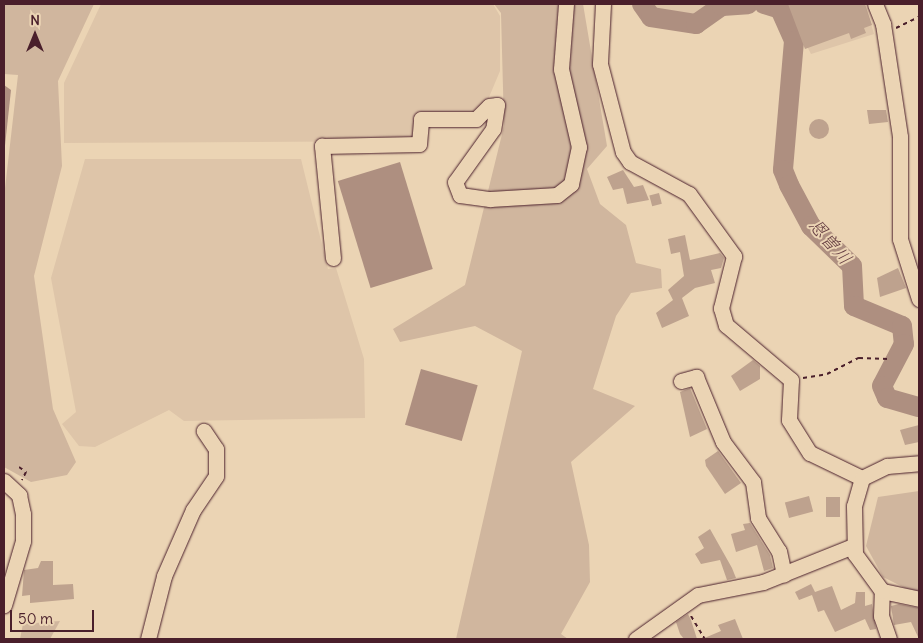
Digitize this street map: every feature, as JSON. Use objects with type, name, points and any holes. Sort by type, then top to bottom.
[{"type":"street","points":[[333,258],[322,146],[419,144],[420,119],[476,119],[490,106],[497,106],[492,129],[455,182],[460,195],[490,199],[557,195],[571,184],[579,147],[560,69],[566,4]]},
{"type":"street","points":[[594,4],[593,19],[602,32]]},
{"type":"street","points":[[603,4],[600,64],[623,152],[630,162],[689,194],[734,256],[721,308],[726,325],[791,380],[789,420],[810,453],[862,478]]},
{"type":"street","points":[[875,4],[884,33],[900,137],[902,248],[919,299]]},
{"type":"street","points":[[892,227],[893,238],[902,248]]},
{"type":"street","points":[[681,381],[696,377],[722,442],[753,482],[758,518],[779,552],[784,574]]},
{"type":"street","points":[[148,639],[164,576],[193,510],[216,476],[216,448],[204,430]]},
{"type":"street","points":[[889,639],[881,616],[882,591],[853,546],[854,506],[862,478],[887,466],[919,463]]},
{"type":"street","points":[[4,481],[19,495],[23,514],[23,541],[4,604]]},
{"type":"street","points":[[636,639],[698,595],[784,574],[853,546]]},
{"type":"street","points":[[882,591],[919,599]]},
{"type":"path","points":[[884,33],[919,17]]},
{"type":"path","points":[[803,378],[827,374],[859,358],[889,359]]},
{"type":"path","points":[[683,606],[705,639]]},
{"type":"shaded area","points":[[4,4],[94,4],[58,81],[62,166],[34,276],[53,409],[76,462],[67,475],[31,482],[4,467],[4,197],[18,75],[4,74]]},
{"type":"shaded area","points":[[101,4],[493,4],[500,16],[500,71],[484,109],[477,114],[417,115],[414,141],[64,143],[64,83]]},
{"type":"shaded area","points":[[494,4],[583,4],[607,146],[587,169],[600,204],[626,225],[636,263],[661,269],[662,288],[631,293],[616,316],[593,389],[635,406],[571,462],[589,545],[590,582],[561,634],[568,639],[456,639],[522,351],[475,326],[400,342],[393,329],[465,285],[504,126],[501,13]]},
{"type":"shaded area","points":[[650,4],[721,4],[695,19],[650,12]]},
{"type":"shaded area","points":[[775,4],[865,4],[874,34],[811,54],[786,6]]},
{"type":"shaded area","points":[[4,85],[11,90],[4,155]]},
{"type":"shaded area","points":[[85,159],[301,159],[328,269],[336,268],[364,359],[365,418],[184,421],[169,410],[95,447],[79,446],[62,424],[76,412],[51,278]]},
{"type":"shaded area","points":[[400,162],[433,269],[371,288],[338,181]]},
{"type":"shaded area","points":[[421,369],[478,385],[462,441],[405,425]]},
{"type":"shaded area","points":[[919,491],[919,595],[883,577],[866,546],[878,497]]},
{"type":"shaded area","points":[[60,621],[50,639],[20,639],[23,624]]},
{"type":"building","points":[[788,4],[865,4],[872,25],[864,28],[866,33],[851,39],[849,33],[805,49]]},
{"type":"building","points":[[867,110],[886,110],[888,122],[869,124]]},
{"type":"building","points":[[819,119],[826,122],[829,129],[826,136],[819,139],[812,136],[809,129],[812,122]]},
{"type":"building","points":[[623,170],[634,187],[643,185],[649,200],[627,204],[623,188],[613,190],[607,177]]},
{"type":"building","points":[[659,193],[662,204],[652,206],[649,196]]},
{"type":"building","points":[[685,235],[690,260],[720,253],[724,258],[721,268],[711,270],[715,283],[695,288],[682,298],[689,316],[662,328],[656,313],[673,300],[668,290],[684,276],[680,252],[671,254],[668,239]]},
{"type":"building","points":[[898,268],[906,288],[880,297],[877,278]]},
{"type":"building","points":[[753,360],[760,366],[760,379],[740,391],[731,376]]},
{"type":"building","points":[[690,388],[707,429],[690,437],[680,392]]},
{"type":"building","points":[[919,425],[919,442],[905,445],[900,430]]},
{"type":"building","points":[[718,451],[741,483],[725,494],[706,466],[705,460]]},
{"type":"building","points":[[809,496],[813,511],[789,518],[785,502]]},
{"type":"building","points":[[826,497],[840,497],[840,517],[826,517]]},
{"type":"building","points":[[750,523],[770,555],[773,568],[764,571],[757,545],[736,552],[731,534],[745,530],[743,524]]},
{"type":"building","points":[[710,529],[736,578],[727,580],[720,560],[701,564],[695,554],[704,548],[698,537]]},
{"type":"building","points":[[41,561],[53,561],[53,585],[73,584],[74,599],[30,603],[30,595],[22,596],[24,570],[38,568]]},
{"type":"building","points":[[811,584],[815,592],[832,586],[841,610],[855,603],[856,592],[865,592],[865,606],[872,604],[876,629],[870,630],[865,619],[835,632],[824,610],[818,612],[812,595],[799,600],[795,592]]},
{"type":"building","points":[[899,604],[919,608],[919,639],[911,622],[894,625],[891,606]]},
{"type":"building","points":[[688,614],[697,639],[684,639],[680,634],[676,622]]},
{"type":"building","points":[[735,619],[743,639],[702,639],[721,631],[718,625]]},
{"type":"waterway","name":"恩曽川","points":[[642,4],[651,17],[696,24],[722,6],[748,4]]},
{"type":"waterway","name":"恩曽川","points":[[764,4],[780,9],[794,41],[783,170],[811,226],[852,266],[854,306],[902,326],[904,344],[882,386],[887,398],[919,407]]}]
